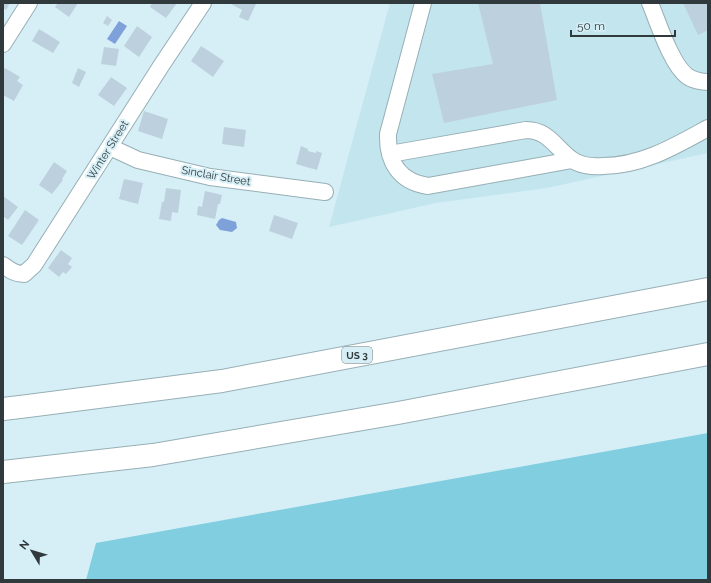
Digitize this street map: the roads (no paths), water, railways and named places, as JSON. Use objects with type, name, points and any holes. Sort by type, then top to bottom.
[{"type":"highway","name":"US 3","points":[[3,408],[222,381],[708,289]]},
{"type":"highway","points":[[3,472],[153,455],[398,413],[708,354]]},
{"type":"street","points":[[3,44],[29,3]]},
{"type":"street","name":"Winter Street","points":[[3,265],[19,274],[24,274],[30,270],[203,3]]},
{"type":"street","points":[[423,3],[388,134],[390,154],[399,171],[408,180],[428,186],[572,160]]},
{"type":"street","points":[[650,3],[675,62],[687,76],[702,82],[708,82]]},
{"type":"street","points":[[390,154],[533,130],[539,131],[546,135],[572,160],[595,167],[608,166],[638,162],[661,153],[708,128]]},
{"type":"street","name":"Sinclair Street","points":[[110,147],[138,160],[190,173],[325,192]]}]
